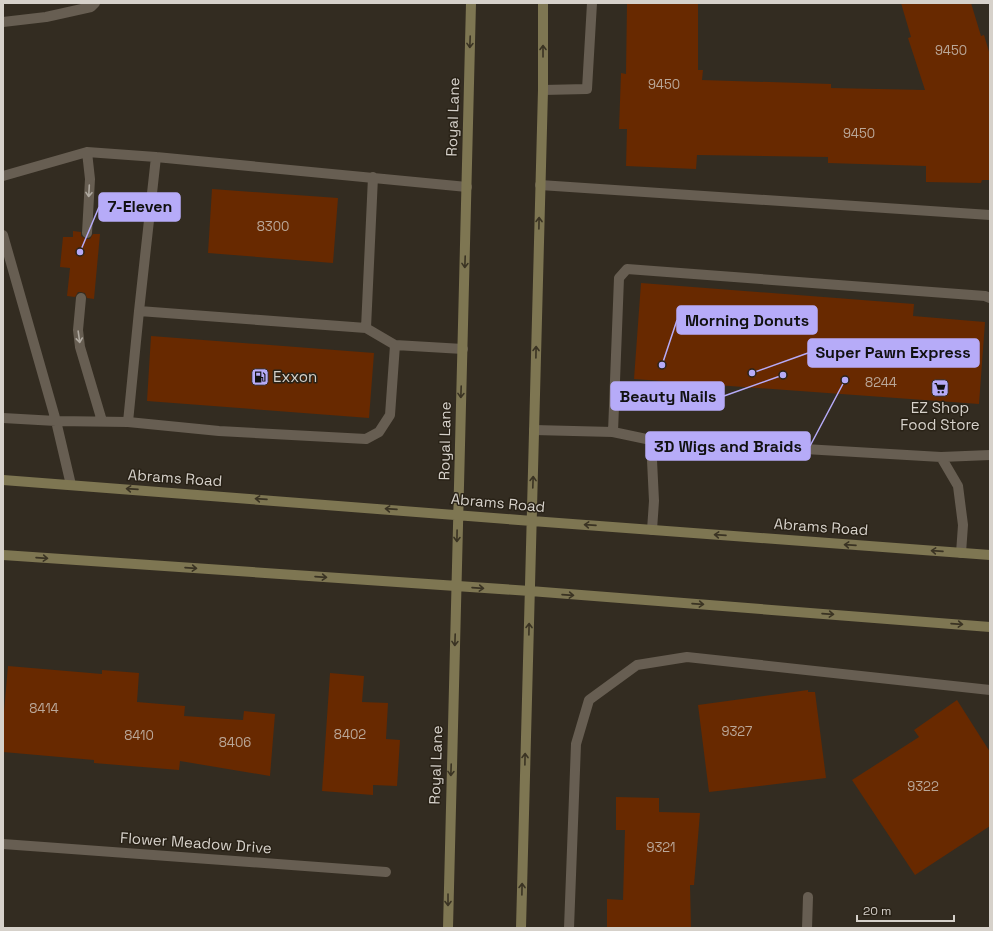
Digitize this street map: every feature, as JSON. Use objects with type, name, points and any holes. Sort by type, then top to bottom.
[{"type":"main road","name":"Royal Lane","points":[[448,928],[471,3]]},
{"type":"main road","points":[[521,928],[543,90],[543,3]]},
{"type":"main road","name":"Abrams Road","points":[[3,480],[990,555]]},
{"type":"main road","points":[[3,555],[530,591],[990,627]]},
{"type":"street","points":[[3,22],[61,14],[91,7],[95,3]]},
{"type":"street","points":[[543,90],[587,89],[592,3]]},
{"type":"street","points":[[3,176],[87,152],[156,157],[467,187]]},
{"type":"street","points":[[87,152],[90,179],[87,233]]},
{"type":"street","points":[[128,422],[156,157]]},
{"type":"street","points":[[366,328],[373,177]]},
{"type":"street","points":[[540,185],[990,215]]},
{"type":"street","points":[[3,235],[56,421],[71,485]]},
{"type":"street","points":[[613,432],[619,278],[627,269],[985,296],[990,298]]},
{"type":"street","points":[[81,298],[78,330],[80,347],[102,421]]},
{"type":"street","points":[[139,311],[366,328],[395,345],[462,348]]},
{"type":"street","points":[[3,418],[56,421],[128,422],[219,431],[366,439],[379,432],[390,415],[395,345]]},
{"type":"street","points":[[534,430],[613,432],[651,440],[941,457],[990,455]]},
{"type":"street","points":[[651,440],[654,501],[652,530]]},
{"type":"street","points":[[941,457],[958,486],[963,525],[961,552]]},
{"type":"street","points":[[569,928],[576,744],[589,700],[637,665],[687,657],[990,690]]},
{"type":"street","name":"Flower Meadow Drive","points":[[3,844],[386,872]]},
{"type":"street","points":[[807,928],[808,898]]},
{"type":"building","points":[[627,3],[698,3],[698,70],[703,70],[702,80],[831,84],[831,88],[925,90],[908,38],[911,37],[901,3],[971,3],[981,36],[984,35],[990,55],[990,180],[982,180],[981,183],[926,182],[926,166],[828,163],[828,157],[697,155],[696,169],[626,166],[627,129],[619,129],[621,73],[626,74]]},
{"type":"building","points":[[212,189],[338,198],[333,263],[208,253]]},
{"type":"building","points":[[73,231],[81,232],[81,236],[86,239],[90,239],[93,234],[100,234],[94,299],[87,298],[85,293],[81,292],[78,292],[75,297],[67,296],[70,268],[60,267],[63,237],[73,237]]},
{"type":"building","points":[[641,283],[914,304],[913,316],[985,322],[979,404],[634,379]]},
{"type":"building","name":"Exxon","points":[[151,336],[374,353],[369,418],[147,401]]},
{"type":"building","points":[[8,666],[102,674],[102,670],[139,673],[137,702],[185,706],[184,716],[243,720],[244,711],[275,714],[270,776],[180,761],[179,770],[94,763],[94,760],[3,752],[3,723]]},
{"type":"building","points":[[330,673],[364,676],[362,702],[388,703],[386,739],[400,740],[397,786],[373,785],[373,795],[322,791]]},
{"type":"building","points":[[808,690],[808,692],[815,692],[826,778],[709,792],[698,705]]},
{"type":"building","points":[[957,700],[990,752],[990,826],[915,875],[852,780],[919,737],[914,730]]},
{"type":"building","points":[[616,797],[659,798],[659,812],[700,813],[694,885],[690,885],[691,928],[607,928],[607,899],[623,900],[625,830],[616,830]]},
{"type":"place","name":"7-Eleven","points":[[80,252]]},
{"type":"place","name":"Morning Donuts","points":[[662,365]]},
{"type":"place","name":"Super Pawn Express","points":[[752,373]]},
{"type":"place","name":"Beauty Nails","points":[[783,375]]},
{"type":"place","name":"Exxon","points":[[260,377]]},
{"type":"place","name":"3D Wigs and Braids","points":[[845,380]]},
{"type":"place","name":"EZ Shop Food Store","points":[[940,388]]}]
